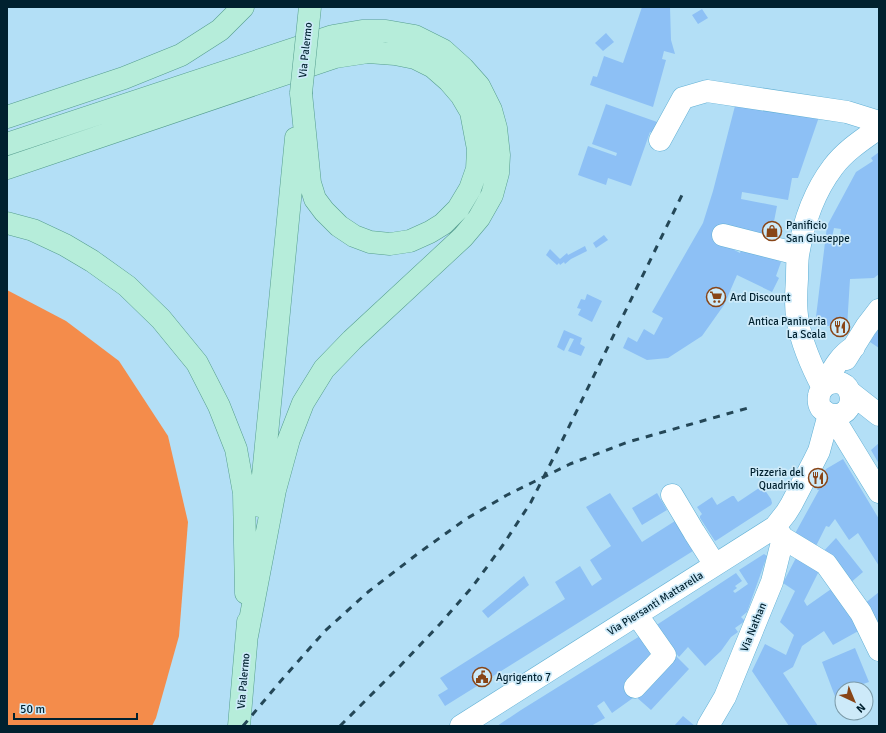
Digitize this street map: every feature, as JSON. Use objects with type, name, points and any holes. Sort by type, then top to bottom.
[{"type":"main road","points":[[7,118],[124,78],[181,55],[220,30],[243,7]]},
{"type":"main road","name":"Via Palermo","points":[[301,93],[310,7]]},
{"type":"main road","points":[[7,144],[333,36],[362,31],[386,31],[415,36],[443,50],[463,68],[479,86],[491,110],[497,135],[499,155],[498,173],[492,195],[479,218],[463,237],[352,340],[324,369],[303,403],[289,440],[277,484],[247,636]]},
{"type":"main road","points":[[7,168],[335,57],[368,52],[395,54],[415,58],[433,67],[449,81],[461,95],[471,112],[478,149],[477,169],[470,190],[458,209],[442,224],[430,232],[410,241],[404,242],[390,244],[370,242],[354,236],[339,226],[319,205],[315,199],[310,183],[301,93]]},
{"type":"main road","points":[[247,636],[301,93]]},
{"type":"main road","points":[[7,223],[33,230],[65,245],[92,261],[127,286],[161,319],[197,363],[219,406],[236,449],[244,493],[247,636]]},
{"type":"main road","name":"Via Palermo","points":[[239,726],[247,636]]},
{"type":"street","points":[[660,140],[683,98],[707,91],[847,112],[879,122]]},
{"type":"street","points":[[879,128],[856,144],[844,155],[833,167],[816,196],[805,226],[798,254],[796,298],[805,372],[833,400],[849,442],[879,492]]},
{"type":"street","points":[[723,235],[798,254]]},
{"type":"street","name":"Via Piersanti Mattarella","points":[[461,726],[715,565],[779,532],[786,513],[792,505],[819,451],[842,366],[850,349],[879,310]]},
{"type":"street","points":[[802,338],[812,348],[826,354],[841,354],[850,349]]},
{"type":"street","points":[[833,400],[877,414]]},
{"type":"street","points":[[672,495],[715,565]]},
{"type":"street","points":[[779,532],[826,564],[861,613],[879,650]]},
{"type":"street","name":"Via Nathan","points":[[708,726],[725,697],[772,582],[779,532]]},
{"type":"street","points":[[635,687],[665,655],[637,614]]},
{"type":"shaded area","points":[[7,290],[66,321],[119,361],[168,436],[188,522],[179,636],[156,718],[152,726],[7,726]]},
{"type":"building","points":[[642,7],[670,7],[671,40],[675,54],[664,51],[662,59],[666,60],[653,107],[590,85],[593,76],[597,77],[604,56],[623,63]]},
{"type":"building","points":[[702,9],[708,18],[698,24],[692,15]]},
{"type":"building","points":[[606,33],[614,42],[603,51],[595,43]]},
{"type":"building","points":[[736,102],[820,114],[798,178],[792,178],[788,200],[742,192],[741,199],[777,206],[771,237],[719,227],[712,238],[740,253],[743,245],[781,262],[776,276],[779,278],[772,292],[737,275],[724,305],[702,336],[668,358],[647,360],[623,348],[628,337],[637,342],[644,329],[654,335],[663,318],[652,312],[703,223],[713,191]]},
{"type":"building","points":[[606,104],[660,123],[656,135],[650,132],[631,186],[608,178],[606,185],[578,175],[588,146],[616,156],[617,153],[592,144]]},
{"type":"building","points":[[879,152],[879,274],[874,278],[850,279],[847,327],[815,325],[827,226],[856,172],[873,161],[871,158]],"holes":[[[834,228],[841,229],[839,243],[831,242]]]},
{"type":"building","points":[[604,235],[608,240],[596,248],[593,243]]},
{"type":"building","points":[[585,246],[587,251],[571,259],[565,264],[564,262],[557,265],[546,255],[550,249],[560,259],[567,253],[568,255]]},
{"type":"building","points":[[587,294],[602,301],[592,322],[578,315],[581,309],[577,308],[581,299],[585,300]]},
{"type":"building","points":[[879,328],[879,348],[870,342]]},
{"type":"building","points":[[564,330],[582,338],[580,344],[585,347],[581,356],[568,351],[574,339],[570,338],[564,351],[557,347]]},
{"type":"building","points":[[879,443],[879,464],[871,450]]},
{"type":"building","points":[[843,459],[879,519],[879,566],[858,533],[849,540],[835,519],[829,527],[826,526],[814,550],[792,539],[819,490],[817,490],[826,469]]},
{"type":"building","points":[[762,486],[771,499],[771,505],[715,541],[700,518],[702,514],[697,507],[712,497],[717,505],[732,496],[734,496],[738,502]]},
{"type":"building","points":[[610,493],[642,542],[675,521],[693,551],[445,706],[438,695],[448,689],[440,678],[565,599],[555,582],[580,566],[592,586],[602,579],[590,560],[611,546],[586,507]]},
{"type":"building","points":[[657,493],[667,510],[642,525],[632,508]]},
{"type":"building","points":[[836,538],[863,572],[849,584],[820,555]]},
{"type":"building","points":[[799,552],[821,567],[804,601],[807,606],[834,587],[862,629],[833,645],[824,631],[802,646],[793,667],[783,673],[818,726],[789,726],[752,671],[765,644],[786,655],[794,635],[780,622],[795,591],[783,583]]},
{"type":"building","points":[[764,554],[767,556],[747,612],[741,617],[745,621],[735,628],[738,632],[731,637],[721,651],[705,666],[688,647],[679,657],[655,626],[736,573],[742,581],[735,586],[737,588],[733,591],[735,593],[748,584],[739,570]]},
{"type":"building","points":[[524,576],[529,585],[488,618],[482,611]]},
{"type":"building","points":[[879,592],[879,632],[864,604]]},
{"type":"building","points":[[640,636],[657,655],[633,698],[612,713],[604,701],[597,706],[605,718],[591,726],[497,726],[521,710]]},
{"type":"building","points":[[855,648],[869,681],[834,681],[834,694],[822,662]]},
{"type":"building","points":[[675,655],[689,669],[651,710],[635,696]]},
{"type":"building","points":[[683,716],[695,726],[674,726]]},
{"type":"railway","points":[[340,726],[440,624],[473,586],[503,545],[531,502],[683,193]]},
{"type":"railway","points":[[243,726],[325,631],[368,592],[466,519],[507,495],[570,464],[628,442],[748,408]]},
{"type":"place","name":"Panificio San Giuseppe","points":[[772,231]]},
{"type":"place","name":"Ard Discount","points":[[716,297]]},
{"type":"place","name":"Antica Panineria La Scala","points":[[840,327]]},
{"type":"place","name":"Pizzeria del Quadrivio","points":[[818,478]]},
{"type":"place","name":"Agrigento 7","points":[[482,677]]}]
